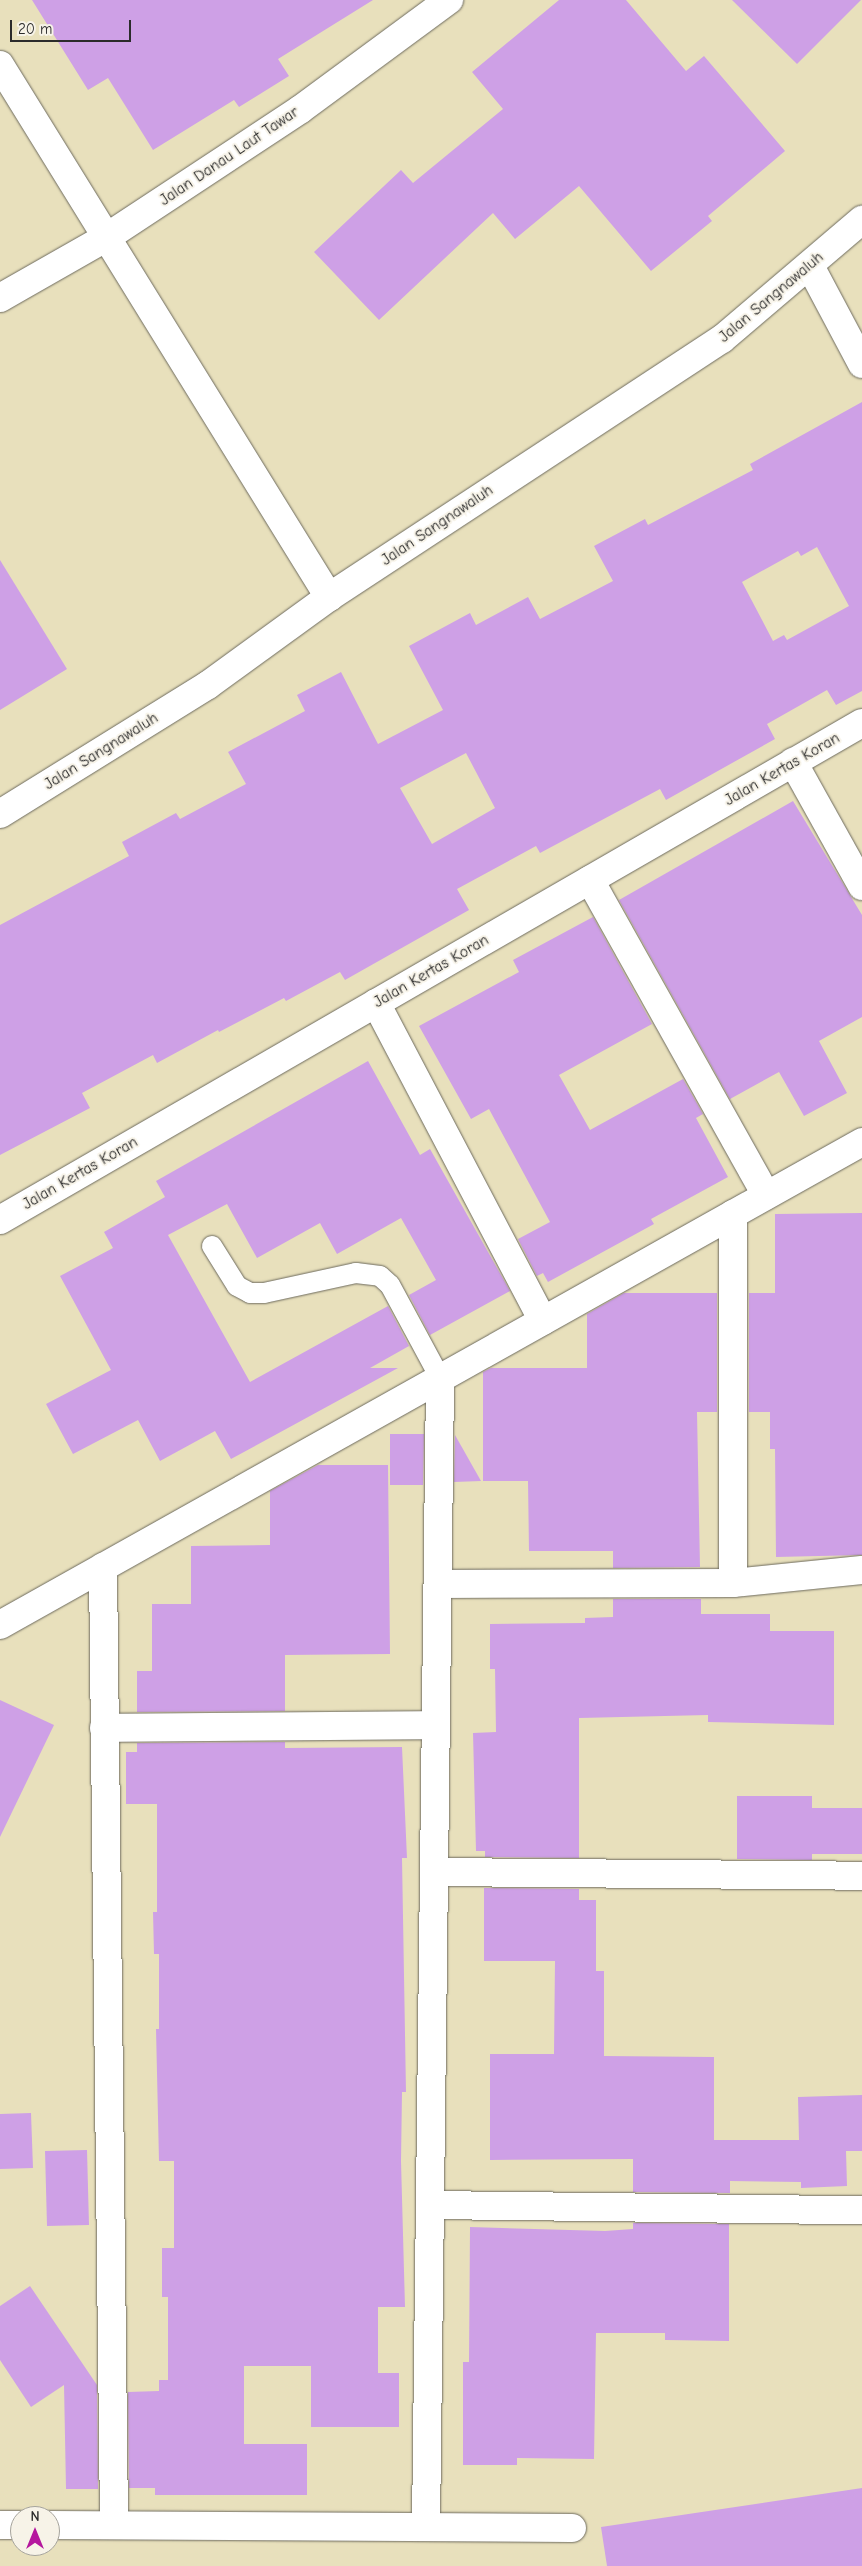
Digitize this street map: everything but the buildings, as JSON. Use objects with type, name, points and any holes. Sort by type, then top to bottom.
[{"type":"street","name":"Jalan Danau Laut Tawar","points":[[0,298],[107,237],[301,108],[449,0]]},
{"type":"street","points":[[0,65],[329,597]]},
{"type":"street","name":"Jalan Sangnawaluh","points":[[0,814],[208,684],[329,597],[722,340],[862,220]]},
{"type":"street","points":[[810,266],[862,364]]},
{"type":"street","name":"Jalan Kertas Koran","points":[[0,1220],[862,723]]},
{"type":"street","points":[[793,762],[862,886]]},
{"type":"street","points":[[590,880],[766,1196]]},
{"type":"street","points":[[376,1003],[543,1321]]},
{"type":"street","points":[[0,1625],[862,1142]]},
{"type":"street","points":[[733,1214],[733,1583]]},
{"type":"street","points":[[426,2528],[440,1378]]},
{"type":"street","points":[[103,1567],[114,2526]]},
{"type":"street","points":[[438,1584],[733,1583],[861,1570]]},
{"type":"street","points":[[104,1728],[436,1724]]},
{"type":"street","points":[[434,1872],[862,1876]]},
{"type":"street","points":[[430,2204],[862,2210]]},
{"type":"street","points":[[60,2525],[572,2528]]},
{"type":"lane","points":[[212,1246],[237,1286],[250,1294],[264,1294],[356,1273],[380,1276],[390,1285],[440,1378]]}]
